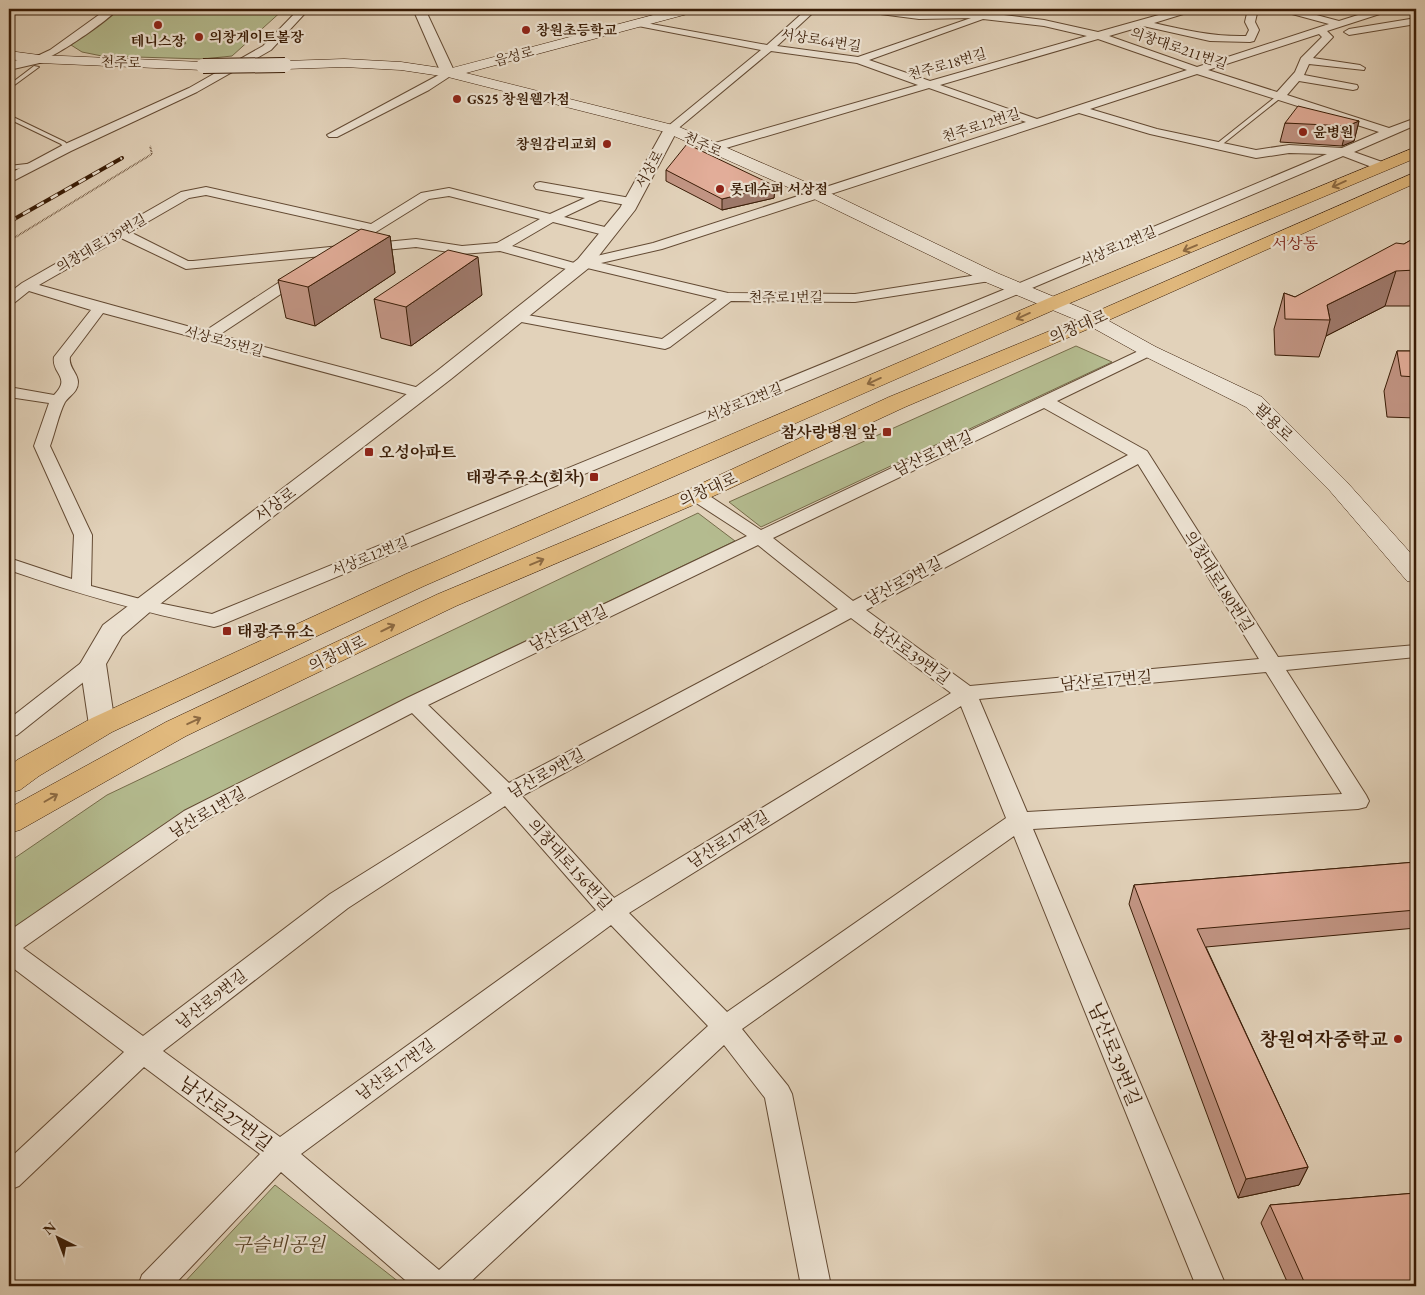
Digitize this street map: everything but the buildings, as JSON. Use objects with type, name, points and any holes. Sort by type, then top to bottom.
[{"type":"main road","name":"읍성로","points":[[448,73],[690,9]]},
{"type":"main road","name":"천주로","points":[[9,55],[38,63],[203,66],[344,63],[401,66],[448,73],[671,129],[818,194],[990,277],[1056,302],[1093,320]]},
{"type":"main road","name":"의창대로","points":[[9,782],[28,768],[102,726],[415,580],[1056,302],[1216,237],[1416,152]]},
{"type":"main road","name":"의창대로","points":[[9,822],[176,729],[447,600],[696,495],[897,402],[1093,320],[1413,181]]},
{"type":"main road","name":"팔용로","points":[[1093,320],[1149,351],[1254,402],[1338,486],[1416,575]]},
{"type":"street","points":[[38,63],[113,9]]},
{"type":"street","points":[[9,179],[67,148],[193,90],[267,48],[304,9]]},
{"type":"street","points":[[334,135],[425,88],[448,73],[419,9]]},
{"type":"street","name":"서상로","points":[[94,664],[112,631],[142,606],[421,393],[580,265],[631,202],[671,129],[769,48],[812,9]]},
{"type":"street","name":"의창대로211번길","points":[[865,9],[919,16],[951,14],[988,16],[1044,23],[1100,36],[1390,132]]},
{"type":"street","points":[[859,60],[1008,9]]},
{"type":"street","name":"천주로18번길","points":[[712,148],[1190,9]]},
{"type":"street","points":[[1144,22],[1191,35],[1250,39],[1254,30],[1250,22],[1253,9]]},
{"type":"street","points":[[1284,9],[1338,24]]},
{"type":"street","name":"천주로12번길","points":[[580,265],[657,246],[1038,123],[1196,69],[1386,9]]},
{"type":"street","points":[[1320,30],[1348,32],[1416,21]]},
{"type":"street","name":"읍성로","points":[[638,23],[769,48]]},
{"type":"street","points":[[1280,96],[1296,77],[1306,60],[1328,37],[1320,30]]},
{"type":"street","name":"서상로64번길","points":[[769,48],[859,60],[1038,123]]},
{"type":"street","points":[[1306,60],[1360,68]]},
{"type":"street","name":"천주로","points":[[9,66],[38,63]]},
{"type":"street","points":[[1296,77],[1353,87]]},
{"type":"street","name":"서상로12번길","points":[[1079,109],[1154,132],[1256,154],[1289,149],[1341,151],[1381,166]]},
{"type":"street","name":"서상로12번길","points":[[9,564],[81,589],[142,606],[214,621],[1020,288],[1341,151],[1416,121]]},
{"type":"street","points":[[540,186],[631,202]]},
{"type":"street","name":"의창대로139번길","points":[[9,300],[27,286],[120,232],[185,195],[196,192],[206,191],[372,228]]},
{"type":"street","points":[[206,337],[372,228],[425,196],[435,193],[449,192],[608,232]]},
{"type":"street","points":[[120,232],[186,265],[416,243],[462,250],[500,247],[551,218],[599,196]]},
{"type":"street","name":"천주로1번길","points":[[500,247],[728,297],[855,298],[990,277]]},
{"type":"street","name":"서상로25번길","points":[[27,286],[206,337],[421,393]]},
{"type":"street","points":[[516,316],[665,344],[728,297]]},
{"type":"street","points":[[81,589],[83,535],[42,446],[58,400],[68,390],[70,383],[69,377],[61,364],[62,356],[100,308]]},
{"type":"street","name":"남산로1번길","points":[[9,944],[192,817],[414,703],[758,536],[1149,351]]},
{"type":"street","points":[[9,392],[58,400]]},
{"type":"street","name":"의창대로180번길","points":[[1019,821],[1358,802],[1271,666],[1141,455],[1044,401]]},
{"type":"street","name":"남산로9번길","points":[[9,1177],[143,1051],[338,901],[507,794],[1141,455]]},
{"type":"street","name":"남산로39번길","points":[[696,495],[758,536],[851,609],[966,693],[1211,1286]]},
{"type":"street","name":"남산로17번길","points":[[153,1286],[280,1153],[612,911],[966,693],[1416,651]]},
{"type":"street","points":[[94,664],[102,726]]},
{"type":"street","points":[[9,730],[94,664]]},
{"type":"street","name":"의창대로156번길","points":[[414,703],[507,794],[612,911],[725,1027],[778,1094],[816,1286]]},
{"type":"street","points":[[444,1286],[725,1027],[1019,821]]},
{"type":"street","name":"남산로27번길","points":[[9,951],[280,1153],[435,1286]]},
{"type":"lane","points":[[9,87],[38,63]]},
{"type":"lane","points":[[1217,146],[1280,96]]},
{"type":"lane","points":[[9,117],[63,143],[67,148]]},
{"type":"lane","points":[[9,168],[37,165]]},
{"type":"path","points":[[9,241],[152,154],[150,146]]},
{"type":"green space","points":[[117,9],[284,9],[232,56],[203,59],[102,56],[82,52],[71,45],[72,38]]},
{"type":"green space","points":[[1076,346],[1112,362],[761,527],[729,502]]},
{"type":"green space","points":[[698,513],[735,541],[415,694],[190,808],[9,933],[9,862],[107,795]]},
{"type":"green space","name":"구슬비공원","points":[[275,1185],[404,1286],[181,1286]]},
{"type":"railway","points":[[9,222],[122,158]]},
{"type":"place","name":"테니스장","points":[[158,25]]},
{"type":"place","name":"창원초등학교","points":[[526,30]]},
{"type":"place","name":"의창게이트볼장","points":[[199,37]]},
{"type":"place","name":"GS25 창원웰가점","points":[[457,99]]},
{"type":"place","name":"윤병원","points":[[1303,132]]},
{"type":"place","name":"창원감리교회","points":[[607,144]]},
{"type":"place","name":"롯데슈퍼 서상점","points":[[720,189]]},
{"type":"place","name":"참사랑병원 앞","points":[[887,432]]},
{"type":"place","name":"오성아파트","points":[[369,452]]},
{"type":"place","name":"태광주유소(회차)","points":[[594,477]]},
{"type":"place","name":"태광주유소","points":[[227,631]]},
{"type":"place","name":"창원여자중학교","points":[[1398,1039]]},
{"type":"district","name":"서상동","points":[[1295,243]]}]
